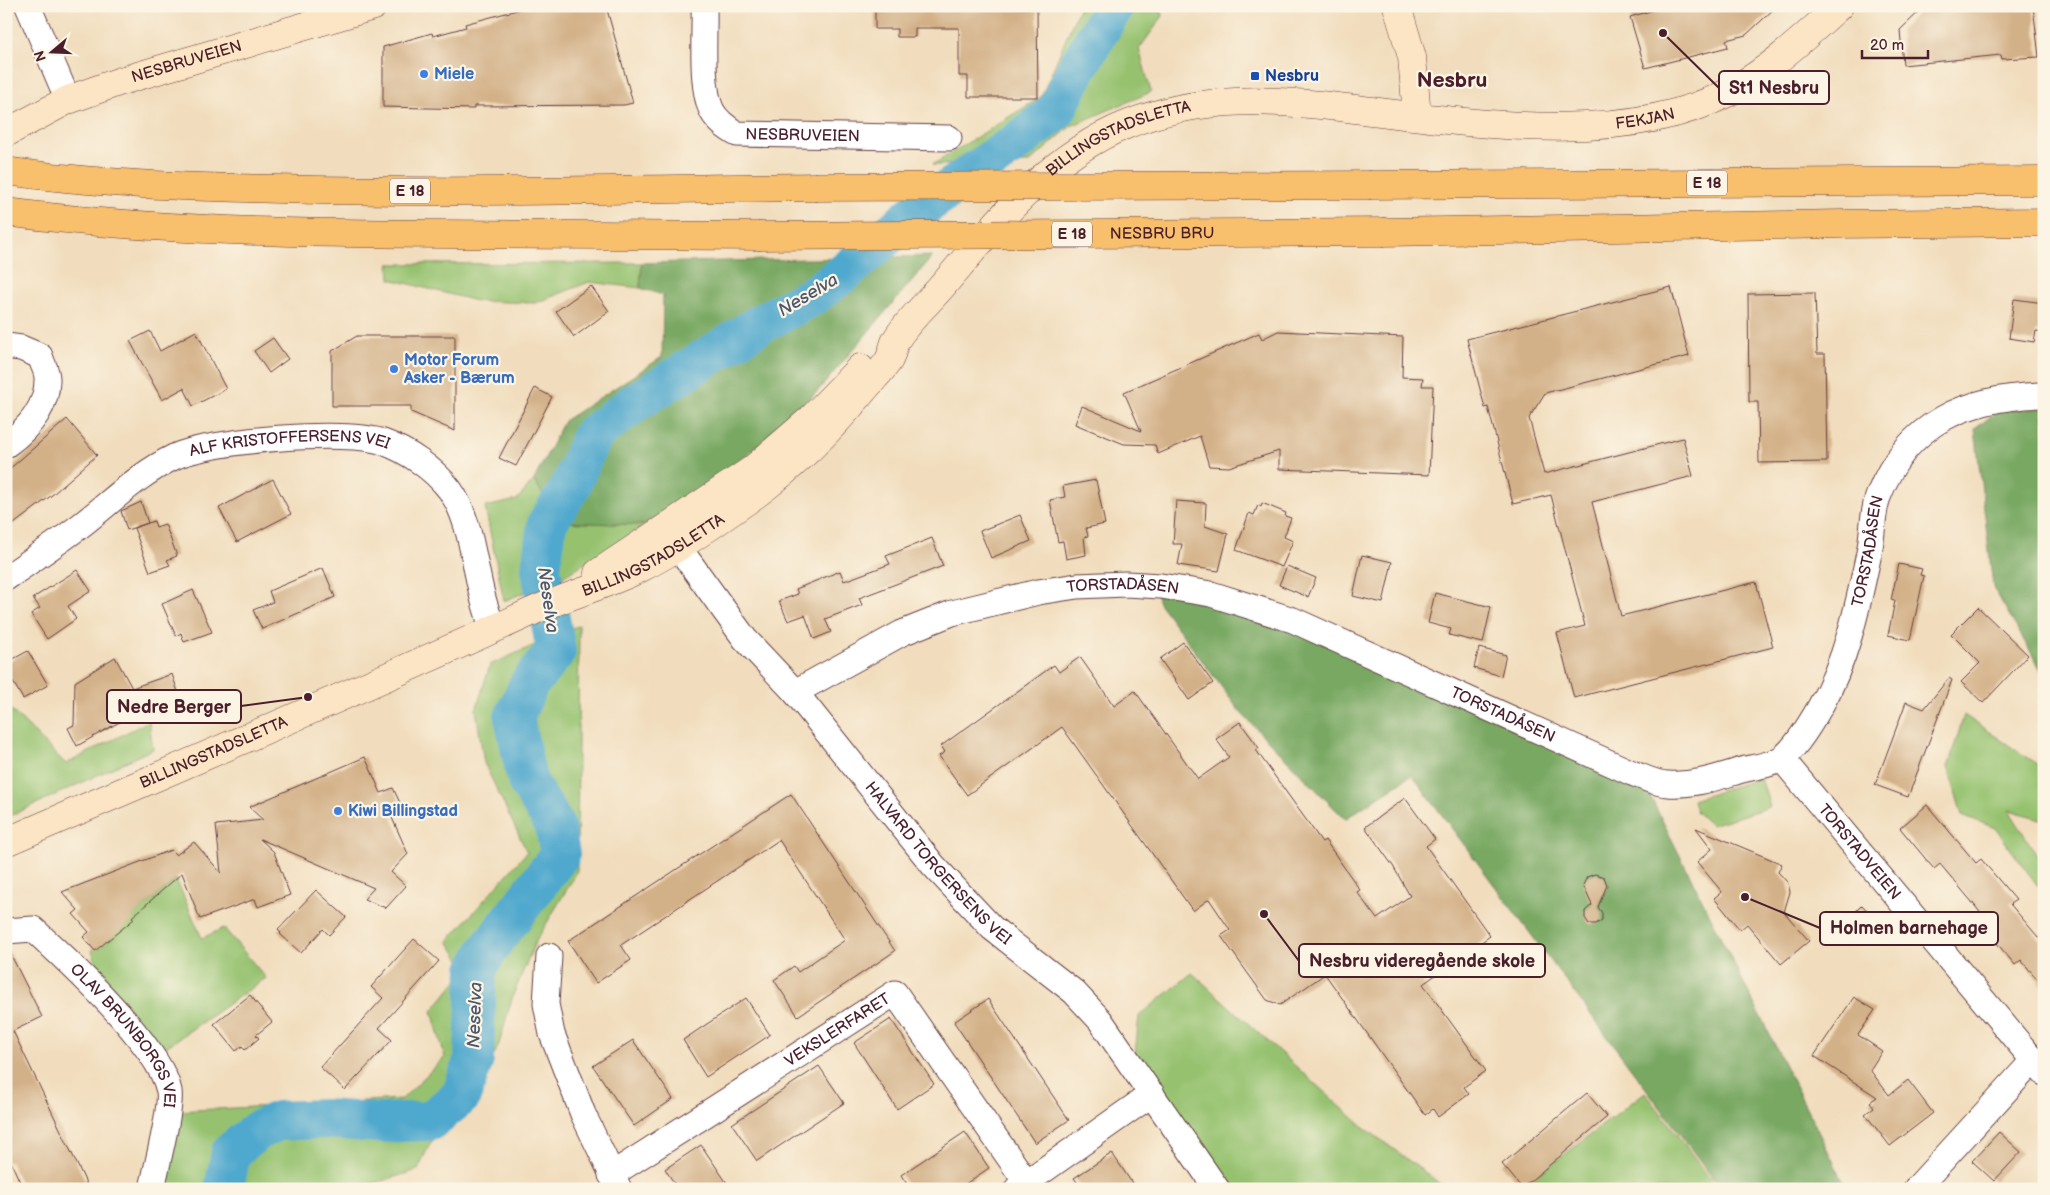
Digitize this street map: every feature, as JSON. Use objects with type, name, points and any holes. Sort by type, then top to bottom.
[{"type":"highway","name":"E 18","points":[[6,171],[63,179],[206,188],[366,192],[814,187],[2044,181]]},
{"type":"highway","name":"NESBRU BRU","points":[[6,212],[58,219],[202,229],[377,234],[758,236],[1385,232],[2044,222]]},
{"type":"main road","name":"NESBRUVEIEN","points":[[16,128],[68,100],[173,64],[373,6]]},
{"type":"main road","points":[[1397,6],[1412,57],[1417,116]]},
{"type":"main road","name":"FEKJAN","points":[[1417,116],[1572,126],[1616,124],[1680,112],[1718,97],[1752,78],[1799,42],[1839,6]]},
{"type":"main road","name":"BILLINGSTADSLETTA","points":[[6,842],[492,630],[568,595],[609,565],[671,538],[812,418],[880,348],[896,341],[969,255],[1053,168],[1082,146],[1120,127],[1173,110],[1245,100],[1320,104],[1417,116]]},
{"type":"street","points":[[28,6],[68,100]]},
{"type":"street","name":"NESBRUVEIEN","points":[[704,6],[706,91],[712,111],[723,126],[737,134],[949,138]]},
{"type":"street","points":[[6,346],[21,348],[40,356],[47,377],[45,399],[36,415],[25,432],[6,445]]},
{"type":"street","name":"TORSTADÅSEN","points":[[2010,396],[2035,379],[2044,377]]},
{"type":"street","name":"TORSTADÅSEN","points":[[795,692],[902,633],[952,614],[1038,592],[1076,586],[1126,584],[1211,594],[1293,620],[1623,769],[1667,784],[1701,782],[1782,759],[1809,727],[1832,686],[1850,636],[1869,551],[1878,498],[1893,467],[1924,431],[1948,414],[1979,403],[2010,396],[2044,395]]},
{"type":"street","name":"ALF KRISTOFFERSENS VEI","points":[[6,578],[55,545],[120,492],[174,457],[196,449],[226,443],[348,437],[382,442],[410,455],[428,468],[450,490],[465,524],[492,630]]},
{"type":"street","name":"HALVARD TORGERSENS VEI","points":[[671,538],[745,639],[795,692],[933,865],[992,928],[1074,992],[1100,1020],[1217,1189]]},
{"type":"street","name":"TORSTADVEIEN","points":[[1782,759],[2038,1067],[1916,1189]]},
{"type":"street","name":"OLAV BRUNBORGS VEI","points":[[6,931],[32,929],[128,1025],[160,1071],[169,1092],[164,1130],[152,1189]]},
{"type":"street","points":[[549,956],[546,1004],[552,1034],[615,1182]]},
{"type":"street","name":"VEKSLERFARET","points":[[615,1182],[895,993],[1024,1187]]},
{"type":"street","points":[[1024,1187],[1152,1094]]},
{"type":"green space","points":[[1080,6],[1158,6],[1163,16],[1139,49],[1151,92],[1071,126],[1029,163],[932,165],[1041,97]]},
{"type":"green space","points":[[933,256],[818,391],[724,476],[645,525],[560,522],[534,480],[564,421],[662,357],[663,295],[640,288],[642,263]]},
{"type":"green space","points":[[642,263],[640,288],[589,282],[536,303],[476,301],[390,279],[389,264]]},
{"type":"green space","points":[[2044,408],[2044,675],[1993,587],[1975,429],[1997,411]]},
{"type":"green space","points":[[534,480],[560,522],[645,525],[566,575],[504,601],[485,507],[517,500]]},
{"type":"green space","points":[[1154,587],[1303,633],[1639,774],[1847,1189],[1721,1189],[1412,775],[1345,819],[1241,713],[1159,603]]},
{"type":"green space","points":[[579,625],[577,872],[535,943],[513,995],[499,1044],[467,1115],[430,1143],[418,1170],[355,1189],[155,1189],[177,1111],[402,1099],[445,1057],[432,1011],[466,969],[448,941],[527,852],[484,763],[476,710],[490,665]]},
{"type":"green space","points":[[6,705],[66,764],[149,721],[153,749],[6,818]]},
{"type":"green space","points":[[1964,715],[2044,769],[2044,820],[2009,810],[2044,867],[2044,880],[2038,886],[1995,828],[1962,815],[1948,767]]},
{"type":"green space","points":[[1761,778],[1770,807],[1711,825],[1696,811],[1693,800]]},
{"type":"green space","points":[[176,879],[202,938],[224,928],[266,978],[159,1052],[101,981],[92,950]]},
{"type":"green space","points":[[1192,973],[1361,1125],[1447,1189],[1235,1189],[1135,1054],[1139,1016]]},
{"type":"green space","points":[[1645,1092],[1718,1189],[1520,1189]]},
{"type":"building","points":[[532,6],[606,6],[633,103],[624,105],[474,106],[474,109],[383,107],[383,47],[432,33],[433,36],[466,27],[465,24]]},
{"type":"building","points":[[875,6],[1037,8],[1038,97],[968,97],[968,76],[959,76],[959,28],[915,28],[915,37],[897,37],[897,29],[875,29]]},
{"type":"building","points":[[1667,6],[1777,6],[1746,35],[1726,40],[1728,47],[1645,68],[1630,17]]},
{"type":"building","points":[[1925,6],[2033,6],[2039,57],[2002,59],[2001,55],[1903,65],[1900,30]]},
{"type":"building","points":[[591,286],[609,311],[574,337],[556,311]]},
{"type":"building","points":[[1671,287],[1689,356],[1545,393],[1529,418],[1544,474],[1683,438],[1693,476],[1592,502],[1621,616],[1756,582],[1773,647],[1574,698],[1557,633],[1585,626],[1551,495],[1513,504],[1488,407],[1485,408],[1467,339]]},
{"type":"building","points":[[1815,293],[1817,354],[1825,354],[1827,462],[1759,463],[1758,402],[1749,402],[1748,294]]},
{"type":"building","points":[[2014,299],[2044,303],[2044,332],[2036,331],[2034,342],[2009,338]]},
{"type":"building","points":[[150,331],[160,351],[196,331],[226,389],[193,406],[184,388],[162,400],[130,341]]},
{"type":"building","points":[[1278,331],[1403,337],[1402,377],[1423,378],[1422,386],[1433,386],[1429,475],[1279,469],[1279,451],[1229,467],[1209,466],[1200,436],[1158,454],[1155,445],[1124,444],[1075,424],[1082,406],[1141,431],[1124,392],[1259,333],[1262,339]]},
{"type":"building","points":[[357,336],[455,336],[455,431],[411,412],[411,406],[332,406],[332,351]]},
{"type":"building","points":[[273,338],[288,359],[269,373],[254,351]]},
{"type":"building","points":[[535,388],[552,397],[516,466],[499,458]]},
{"type":"building","points":[[67,419],[97,455],[52,495],[6,530],[6,472]]},
{"type":"building","points":[[273,479],[291,514],[237,542],[219,508]]},
{"type":"building","points":[[1096,480],[1105,524],[1086,528],[1088,536],[1084,537],[1086,555],[1066,559],[1063,541],[1058,542],[1050,500],[1065,497],[1063,486]]},
{"type":"building","points":[[1176,501],[1206,503],[1205,526],[1228,534],[1219,571],[1178,565],[1182,544],[1173,544]]},
{"type":"building","points":[[141,502],[148,523],[127,530],[121,511]]},
{"type":"building","points":[[1262,503],[1286,513],[1285,516],[1291,518],[1284,537],[1293,541],[1282,567],[1236,550],[1249,513],[1254,515],[1258,505],[1261,507]]},
{"type":"building","points":[[1020,515],[1031,541],[991,558],[980,531]]},
{"type":"building","points":[[154,521],[156,527],[165,524],[177,556],[167,560],[170,565],[150,572],[134,528]]},
{"type":"building","points":[[932,538],[943,566],[859,598],[862,605],[825,619],[831,632],[814,639],[805,615],[788,621],[779,601],[798,594],[796,589],[840,571],[844,581],[890,564],[886,556]]},
{"type":"building","points":[[1362,555],[1392,562],[1383,603],[1353,596]]},
{"type":"building","points":[[1899,564],[1922,569],[1920,575],[1924,576],[1910,640],[1888,635],[1895,601],[1891,600]]},
{"type":"building","points":[[1287,566],[1316,578],[1308,597],[1279,585]]},
{"type":"building","points":[[323,568],[335,597],[262,629],[253,610],[273,602],[269,591]]},
{"type":"building","points":[[77,570],[91,591],[68,606],[76,619],[47,639],[31,614],[40,608],[33,598]]},
{"type":"building","points":[[193,590],[212,632],[184,642],[181,633],[176,636],[162,604]]},
{"type":"building","points":[[1435,593],[1491,607],[1483,643],[1449,635],[1451,629],[1428,623]]},
{"type":"building","points":[[1978,607],[2028,655],[1983,703],[1961,682],[1980,663],[1951,634]]},
{"type":"building","points":[[1183,642],[1213,683],[1189,700],[1160,659]]},
{"type":"building","points":[[1479,648],[1506,655],[1501,676],[1474,668]]},
{"type":"building","points":[[28,651],[48,685],[23,699],[6,670],[6,663]]},
{"type":"building","points":[[115,657],[132,688],[172,674],[180,698],[155,707],[153,703],[77,746],[68,728],[74,725],[75,682]]},
{"type":"building","points":[[1080,657],[1114,706],[1135,691],[1198,779],[1229,757],[1216,739],[1240,722],[1259,748],[1256,750],[1322,842],[1325,840],[1360,890],[1357,892],[1377,919],[1410,896],[1393,866],[1365,827],[1405,798],[1435,839],[1426,846],[1490,936],[1423,984],[1486,1071],[1464,1087],[1469,1094],[1438,1117],[1433,1109],[1425,1115],[1325,974],[1280,1005],[1267,1000],[1221,936],[1230,930],[1209,899],[1193,911],[1062,727],[967,795],[939,756],[945,752],[941,746],[1054,665],[1059,672]]},
{"type":"building","points":[[1949,678],[1952,680],[1908,797],[1875,785],[1906,702],[1924,709]]},
{"type":"building","points":[[365,757],[381,793],[393,788],[401,805],[389,811],[408,854],[391,872],[406,886],[386,908],[364,899],[374,888],[260,839],[274,852],[290,895],[258,907],[255,899],[200,919],[182,873],[132,917],[134,919],[95,951],[83,937],[89,932],[73,914],[78,910],[62,892],[171,850],[176,855],[194,842],[221,873],[216,825],[263,820],[249,807]]},
{"type":"building","points":[[791,794],[895,951],[798,1016],[774,980],[794,966],[798,972],[845,940],[779,840],[621,945],[631,960],[596,983],[568,941]]},
{"type":"building","points":[[1927,805],[1976,863],[1981,859],[2016,900],[2010,904],[2044,944],[2044,987],[2021,960],[2015,965],[1981,924],[1986,920],[1972,902],[1940,864],[1934,869],[1900,828]]},
{"type":"building","points":[[1696,828],[1782,864],[1778,872],[1788,883],[1790,892],[1784,912],[1809,941],[1781,964],[1747,924],[1740,930],[1714,898],[1722,892],[1697,862],[1712,849]]},
{"type":"building","points":[[1595,874],[1604,877],[1607,885],[1598,907],[1602,913],[1602,920],[1596,924],[1589,924],[1585,918],[1585,911],[1592,905],[1583,885],[1587,877]]},
{"type":"building","points":[[316,890],[346,917],[329,935],[323,929],[301,953],[278,930]]},
{"type":"building","points":[[1862,905],[1874,918],[1859,932],[1847,920]]},
{"type":"building","points":[[414,939],[439,961],[379,1028],[392,1040],[345,1090],[320,1067],[383,998],[371,987]]},
{"type":"building","points":[[6,945],[42,1017],[13,1031],[89,1189],[23,1189],[11,1162],[6,1161]]},
{"type":"building","points":[[250,995],[272,1022],[256,1035],[259,1038],[245,1050],[242,1046],[236,1051],[214,1024]]},
{"type":"building","points":[[1854,997],[1875,1010],[1858,1035],[1882,1051],[1870,1070],[1889,1095],[1908,1080],[1933,1113],[1890,1146],[1865,1114],[1874,1107],[1870,1102],[1877,1097],[1814,1056]]},
{"type":"building","points":[[746,998],[770,1035],[706,1077],[683,1040]]},
{"type":"building","points":[[988,999],[1069,1120],[1035,1143],[954,1022]]},
{"type":"building","points":[[891,1019],[934,1084],[897,1109],[854,1043]]},
{"type":"building","points":[[633,1040],[673,1099],[634,1126],[593,1066]]},
{"type":"building","points":[[819,1066],[844,1103],[757,1161],[732,1124]]},
{"type":"building","points":[[1587,1093],[1607,1117],[1522,1188],[1502,1164]]},
{"type":"building","points":[[965,1132],[989,1168],[958,1189],[910,1189],[901,1175]]},
{"type":"building","points":[[1999,1132],[2021,1152],[1994,1181],[1972,1161]]},
{"type":"building","points":[[701,1145],[731,1189],[678,1189],[665,1169]]},
{"type":"building","points":[[1112,1153],[1136,1189],[1082,1189],[1074,1178]]},
{"type":"waterway","name":"Neselva","points":[[224,1189],[231,1152],[258,1130],[278,1121],[325,1119],[380,1123],[430,1121],[461,1096],[474,1059],[477,970],[487,951],[560,855],[555,826],[527,780],[514,717],[529,684],[556,651],[541,569],[547,523],[570,488],[592,435],[636,402],[762,323],[811,297],[844,273],[917,211],[1020,140],[1056,111],[1076,70],[1114,6]]},
{"type":"place","name":"St1 Nesbru","points":[[1663,33]]},
{"type":"place","name":"Miele","points":[[424,74]]},
{"type":"place","name":"Nesbru","points":[[1255,76]]},
{"type":"place","name":"Motor Forum Asker - Bærum","points":[[394,369]]},
{"type":"place","name":"Nedre Berger","points":[[308,697]]},
{"type":"place","name":"Kiwi Billingstad","points":[[338,811]]},
{"type":"place","name":"Holmen barnehage","points":[[1745,897]]},
{"type":"place","name":"Nesbru videregående skole","points":[[1264,914]]},
{"type":"district","name":"Nesbru","points":[[1452,80]]}]
